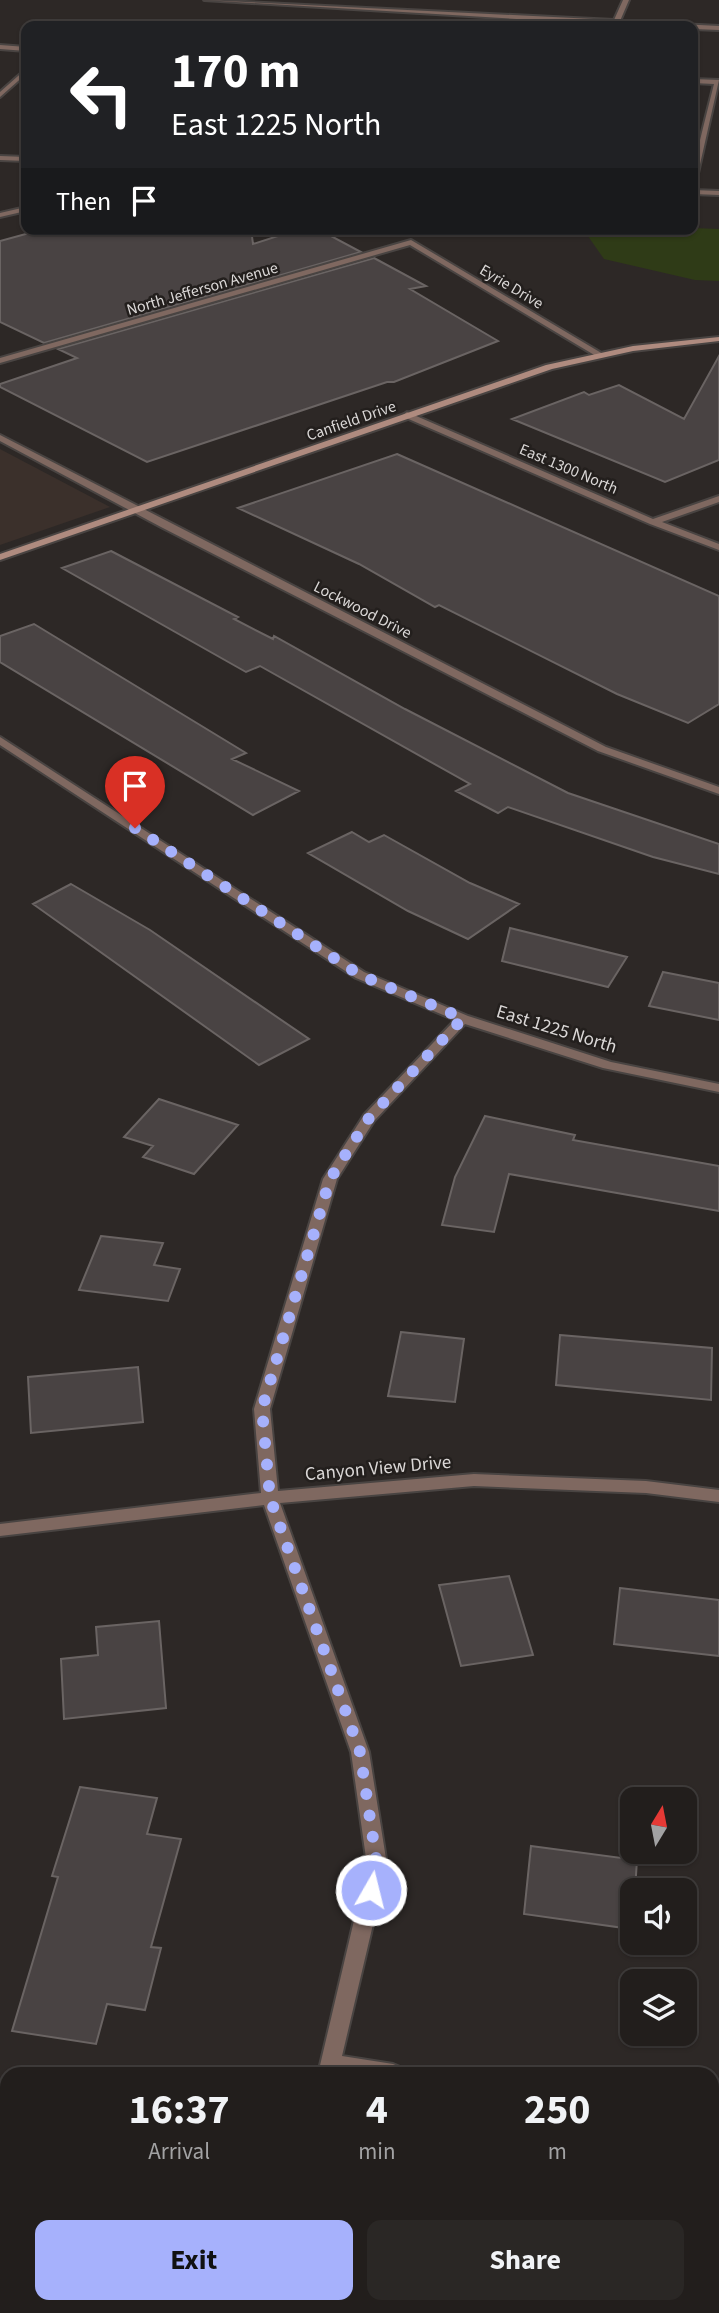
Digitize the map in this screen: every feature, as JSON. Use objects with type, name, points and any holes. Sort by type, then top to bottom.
[{"type":"street","points":[[207,0],[578,21]]},
{"type":"street","points":[[389,11],[397,0]]},
{"type":"street","points":[[617,21],[626,0]]},
{"type":"street","points":[[698,26],[719,28]]},
{"type":"street","points":[[0,47],[21,49]]},
{"type":"street","points":[[0,95],[21,76]]},
{"type":"street","points":[[698,81],[718,82],[698,162]]},
{"type":"street","points":[[0,158],[21,159]]},
{"type":"street","points":[[698,192],[719,193]]},
{"type":"street","points":[[0,215],[21,210]]},
{"type":"street","name":"Eyrie Drive","points":[[411,242],[599,354]]},
{"type":"street","name":"North Jefferson Avenue","points":[[0,361],[411,242]]},
{"type":"street","name":"Canfield Drive","points":[[0,557],[549,367],[599,354],[675,341],[719,339]]},
{"type":"street","name":"East 1300 North","points":[[407,415],[653,522],[719,547]]},
{"type":"street","name":"Lockwood Drive","points":[[0,438],[602,749],[719,791]]},
{"type":"street","points":[[653,522],[719,499]]},
{"type":"street","name":"East 1225 North","points":[[0,740],[360,975],[463,1018],[608,1065],[719,1088]]},
{"type":"street","points":[[329,2067],[377,1865],[360,1752],[270,1498],[262,1409],[330,1179],[369,1118],[463,1018]]},
{"type":"street","name":"Canyon View Drive","points":[[0,1530],[270,1498],[474,1480],[646,1487],[719,1496]]},
{"type":"shaded area","points":[[0,449],[110,507],[0,545]]},
{"type":"green space","points":[[698,228],[719,229],[719,281],[695,280],[604,259],[587,235],[698,235]]},
{"type":"building","points":[[22,235],[252,235],[253,244],[281,235],[329,235],[361,252],[44,343],[0,322],[0,241]]},
{"type":"building","points":[[374,258],[426,286],[410,289],[498,341],[394,382],[387,382],[147,462],[0,387],[0,384],[77,358],[58,349]]},
{"type":"building","points":[[719,356],[719,460],[665,482],[512,419],[584,392],[589,395],[619,385],[684,419]]},
{"type":"building","points":[[397,454],[719,596],[719,704],[688,723],[617,694],[439,605],[435,607],[359,564],[238,508]]},
{"type":"building","points":[[111,551],[238,617],[234,619],[273,639],[274,636],[405,709],[568,793],[719,844],[719,874],[653,857],[508,807],[498,813],[456,791],[470,784],[260,666],[246,672],[62,568]]},
{"type":"building","points":[[34,624],[246,753],[232,759],[299,791],[253,815],[0,662],[0,636]]},
{"type":"building","points":[[352,832],[369,842],[384,835],[470,883],[519,904],[468,939],[408,911],[308,853]]},
{"type":"building","points":[[71,884],[150,930],[309,1039],[259,1065],[33,904]]},
{"type":"building","points":[[510,928],[627,957],[608,987],[502,961]]},
{"type":"building","points":[[663,972],[719,983],[719,1020],[649,1006]]},
{"type":"building","points":[[159,1099],[238,1125],[194,1174],[143,1157],[153,1146],[124,1137]]},
{"type":"building","points":[[485,1116],[575,1135],[573,1140],[719,1166],[719,1211],[509,1174],[494,1232],[442,1225],[455,1177]]},
{"type":"building","points":[[101,1236],[163,1243],[154,1265],[180,1269],[168,1301],[79,1290]]},
{"type":"building","points":[[401,1332],[464,1339],[455,1402],[388,1396]]},
{"type":"building","points":[[560,1335],[712,1348],[711,1400],[556,1385]]},
{"type":"building","points":[[138,1367],[143,1422],[31,1433],[28,1377]]},
{"type":"building","points":[[509,1576],[533,1655],[461,1666],[439,1585]]},
{"type":"building","points":[[620,1588],[719,1600],[719,1656],[614,1644]]},
{"type":"building","points":[[159,1621],[166,1708],[64,1719],[61,1659],[98,1655],[96,1627]]},
{"type":"building","points":[[80,1787],[157,1798],[147,1834],[181,1839],[151,1947],[161,1948],[145,2010],[107,2004],[96,2044],[12,2031],[58,1877],[52,1876]]},
{"type":"building","points":[[531,1846],[620,1858],[620,1864],[637,1864],[636,1878],[620,1878],[620,1927],[524,1914]]},
{"type":"route","points":[[135,828],[360,975],[463,1018],[369,1118],[330,1179],[262,1409],[270,1498],[360,1752],[377,1865],[371,1890]]}]
